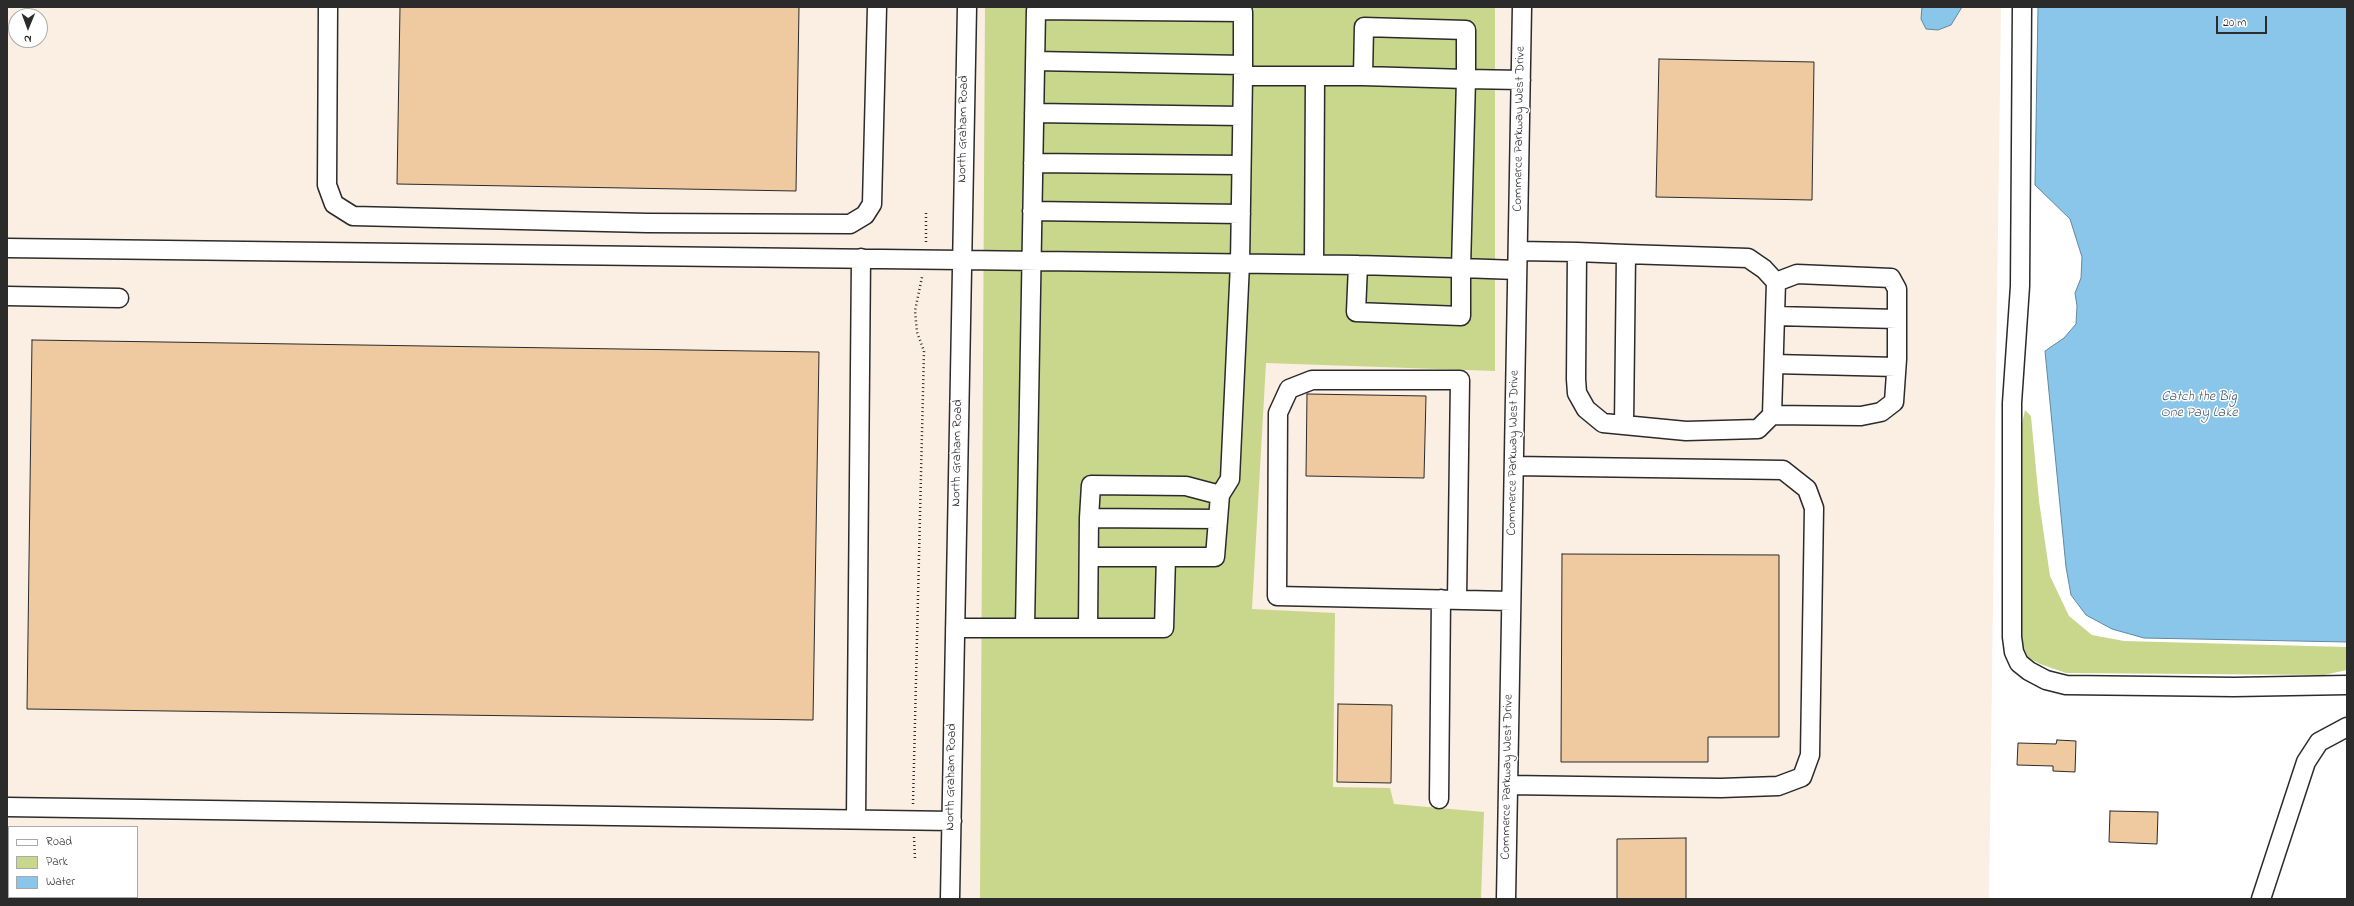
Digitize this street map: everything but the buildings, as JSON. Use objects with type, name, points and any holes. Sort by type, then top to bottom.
[{"type":"street","points":[[328,7],[327,185],[334,204],[353,216],[647,223],[850,224],[865,215],[872,204],[877,7]]},
{"type":"street","name":"North Graham Road","points":[[950,899],[967,7]]},
{"type":"street","name":"Commerce Parkway West Drive","points":[[1506,899],[1522,7]]},
{"type":"street","points":[[2022,7],[2020,286],[2012,404],[2012,637],[2016,657],[2019,663],[2029,671],[2046,680],[2066,684],[2234,687],[2347,685]]},
{"type":"street","points":[[1025,627],[1036,10],[1243,12],[1240,263],[1230,479],[1220,495],[1215,557],[1089,557]]},
{"type":"street","points":[[1358,265],[1356,312],[1461,316],[1466,30],[1364,27],[1363,76]]},
{"type":"street","points":[[1035,61],[1315,76],[1521,80]]},
{"type":"street","points":[[1314,264],[1315,76]]},
{"type":"street","points":[[1034,113],[1242,116]]},
{"type":"street","points":[[1033,163],[1242,165]]},
{"type":"street","points":[[1032,211],[1241,214]]},
{"type":"street","points":[[7,255],[7,248],[1314,264],[1517,270]]},
{"type":"street","points":[[1518,251],[1577,252],[1748,258],[1764,268],[1776,282],[1772,415],[1758,429],[1686,431],[1603,423],[1586,409],[1578,393],[1576,379],[1577,252]]},
{"type":"street","points":[[1624,425],[1626,254]]},
{"type":"street","points":[[856,819],[861,258]]},
{"type":"street","points":[[1772,415],[1861,416],[1881,412],[1894,402],[1896,367],[1897,289],[1891,278],[1797,274],[1776,282]]},
{"type":"street","points":[[7,296],[119,298]]},
{"type":"street","points":[[1775,316],[1897,319]]},
{"type":"street","points":[[1774,364],[1896,367]]},
{"type":"street","points":[[1439,799],[1449,599],[1460,380],[1312,380],[1289,389],[1278,413],[1277,596],[1449,599],[1511,601]]},
{"type":"street","points":[[1508,785],[1721,788],[1778,786],[1802,777],[1810,755],[1814,508],[1807,489],[1783,470],[1514,466]]},
{"type":"street","points":[[1088,627],[1089,518],[1091,485],[1186,486],[1220,495]]},
{"type":"street","points":[[1089,518],[1218,519]]},
{"type":"street","points":[[955,628],[1164,628],[1166,557]]},
{"type":"street","points":[[2261,899],[2306,762],[2319,742],[2347,727]]},
{"type":"street","points":[[7,807],[952,821]]},
{"type":"path","points":[[915,859],[913,820],[924,351],[917,332],[915,311],[925,259],[926,211]]},
{"type":"shaded area","points":[[7,7],[2001,7],[1989,899],[7,899]]},
{"type":"green space","points":[[985,7],[1495,7],[1495,371],[1266,363],[1252,609],[1335,613],[1333,787],[1390,788],[1394,804],[1484,812],[1481,899],[980,899]]},
{"type":"green space","points":[[2025,410],[2031,416],[2039,501],[2050,576],[2069,616],[2092,635],[2124,641],[2347,647],[2347,670],[2324,675],[2066,673],[2040,664],[2027,657],[2020,645],[2021,428]]},
{"type":"water","points":[[1922,7],[1962,7],[1951,25],[1938,30],[1926,29],[1921,19]]},
{"type":"water","name":"Catch the Big One Pay Lake","points":[[2038,7],[2347,7],[2347,642],[2144,638],[2112,629],[2086,615],[2071,595],[2066,567],[2045,351],[2064,338],[2076,324],[2077,306],[2075,293],[2081,278],[2082,257],[2070,219],[2035,185]]}]
